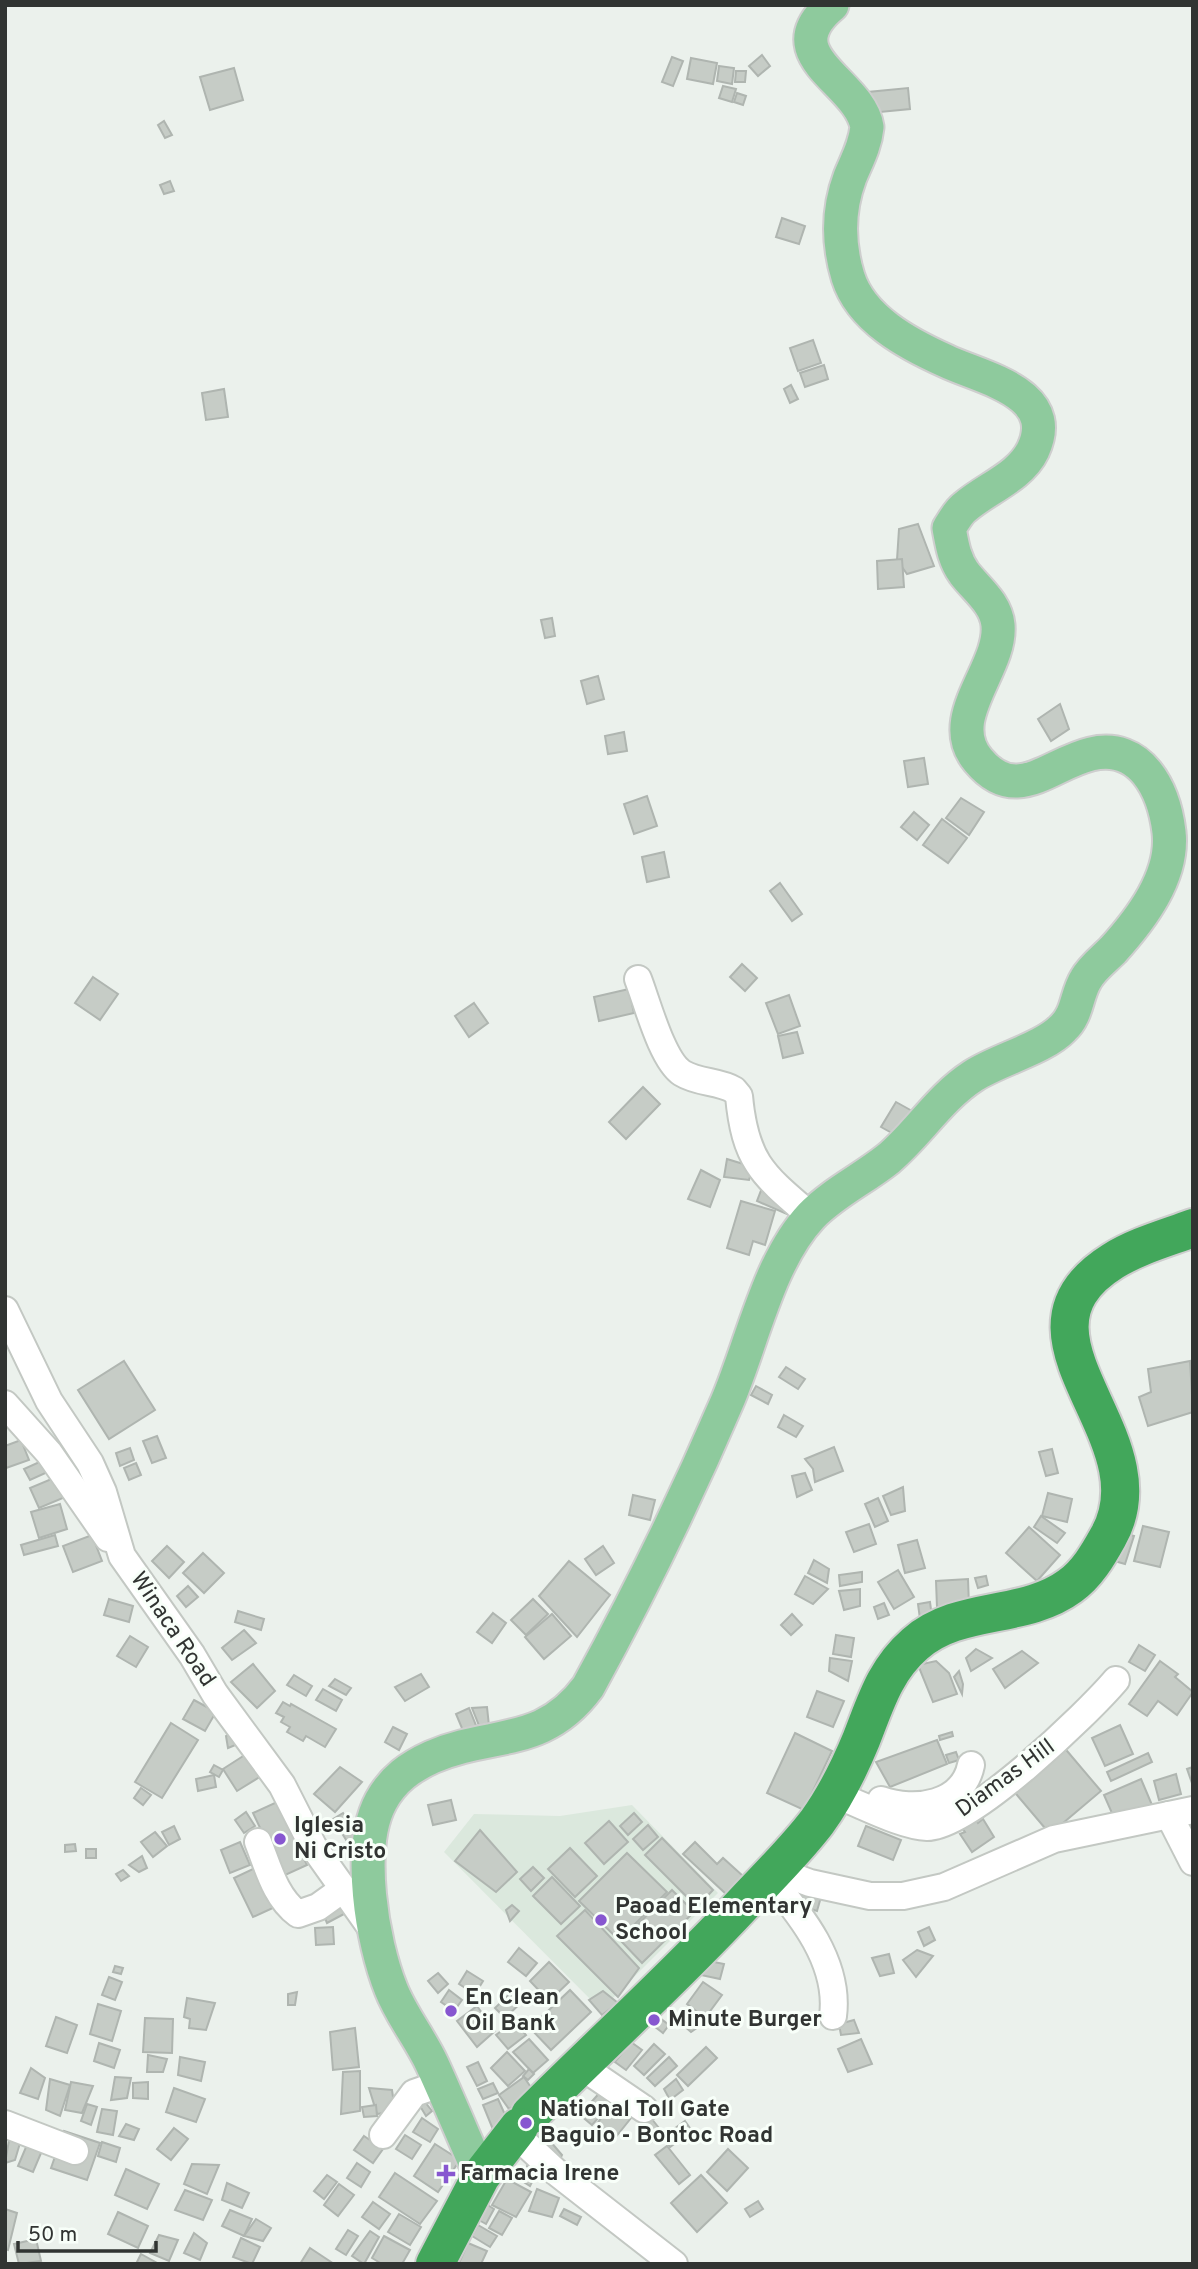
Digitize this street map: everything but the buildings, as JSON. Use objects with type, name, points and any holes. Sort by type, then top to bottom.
[{"type":"highway","points":[[435,2264],[481,2176],[521,2125],[772,1873],[839,1788],[878,1693],[893,1668],[915,1644],[938,1628],[969,1617],[1034,1604],[1054,1596],[1072,1586],[1091,1565],[1110,1533],[1120,1494],[1118,1461],[1074,1361],[1068,1339],[1070,1314],[1081,1290],[1111,1262],[1193,1228]]},
{"type":"main road","points":[[481,2176],[440,2084],[391,1991],[373,1932],[369,1860],[380,1803],[392,1785],[412,1766],[438,1755],[550,1724],[575,1704],[589,1687],[653,1568],[741,1370],[782,1260],[796,1234],[811,1216],[887,1160],[967,1080],[997,1060],[1061,1031],[1074,1015],[1086,979],[1115,947],[1154,895],[1166,863],[1169,835],[1151,776],[1136,760],[1113,753],[1092,754],[1046,775],[1026,781],[1009,781],[993,776],[974,756],[967,735],[971,706],[995,648],[998,624],[991,606],[963,571],[954,555],[949,528],[962,509],[1026,463],[1039,433],[1036,413],[1024,399],[1001,381],[947,362],[891,331],[862,304],[849,280],[840,248],[841,212],[867,127],[865,114],[857,100],[823,70],[814,56],[811,41],[813,29],[820,15],[832,5]]},
{"type":"street","points":[[638,979],[665,1050],[676,1068],[683,1074],[734,1090],[738,1096],[747,1146],[754,1160],[771,1182],[811,1216]]},
{"type":"street","name":"Winaca Road","points":[[5,1310],[49,1401],[90,1463],[103,1492],[122,1556],[192,1655],[215,1694],[282,1785],[313,1846],[373,1932]]},
{"type":"street","points":[[5,1404],[49,1452],[122,1556]]},
{"type":"street","name":"Diamas Hill","points":[[839,1788],[913,1824],[940,1826],[1036,1760],[1090,1710],[1116,1680]]},
{"type":"street","points":[[839,1788],[897,1806],[920,1806],[952,1796],[968,1781],[971,1765]]},
{"type":"street","points":[[772,1873],[870,1896],[903,1896],[944,1887],[1054,1839],[1181,1813],[1193,1862]]},
{"type":"street","points":[[258,1842],[284,1881],[288,1906],[298,1914],[318,1907],[342,1889]]},
{"type":"street","points":[[772,1873],[829,1967],[834,1991],[833,2016]]},
{"type":"street","points":[[582,2066],[644,2109]]},
{"type":"street","points":[[383,2135],[414,2093],[440,2084]]},
{"type":"street","points":[[5,2124],[75,2151]]},
{"type":"street","points":[[521,2125],[556,2172],[674,2264]]},
{"type":"shaded area","name":"Paoad Elementary School","points":[[632,1805],[718,1893],[601,2010],[444,1852],[474,1814],[560,1816]]},
{"type":"place","name":"Iglesia Ni Cristo","points":[[280,1839]]},
{"type":"place","name":"Paoad Elementary School","points":[[601,1920]]},
{"type":"place","name":"En Clean Oil Bank","points":[[451,2011]]},
{"type":"place","name":"Minute Burger","points":[[654,2020]]},
{"type":"place","name":"National Toll Gate Baguio - Bontoc Road","points":[[526,2123]]},
{"type":"place","name":"Farmacia Irene","points":[[446,2174]]}]
